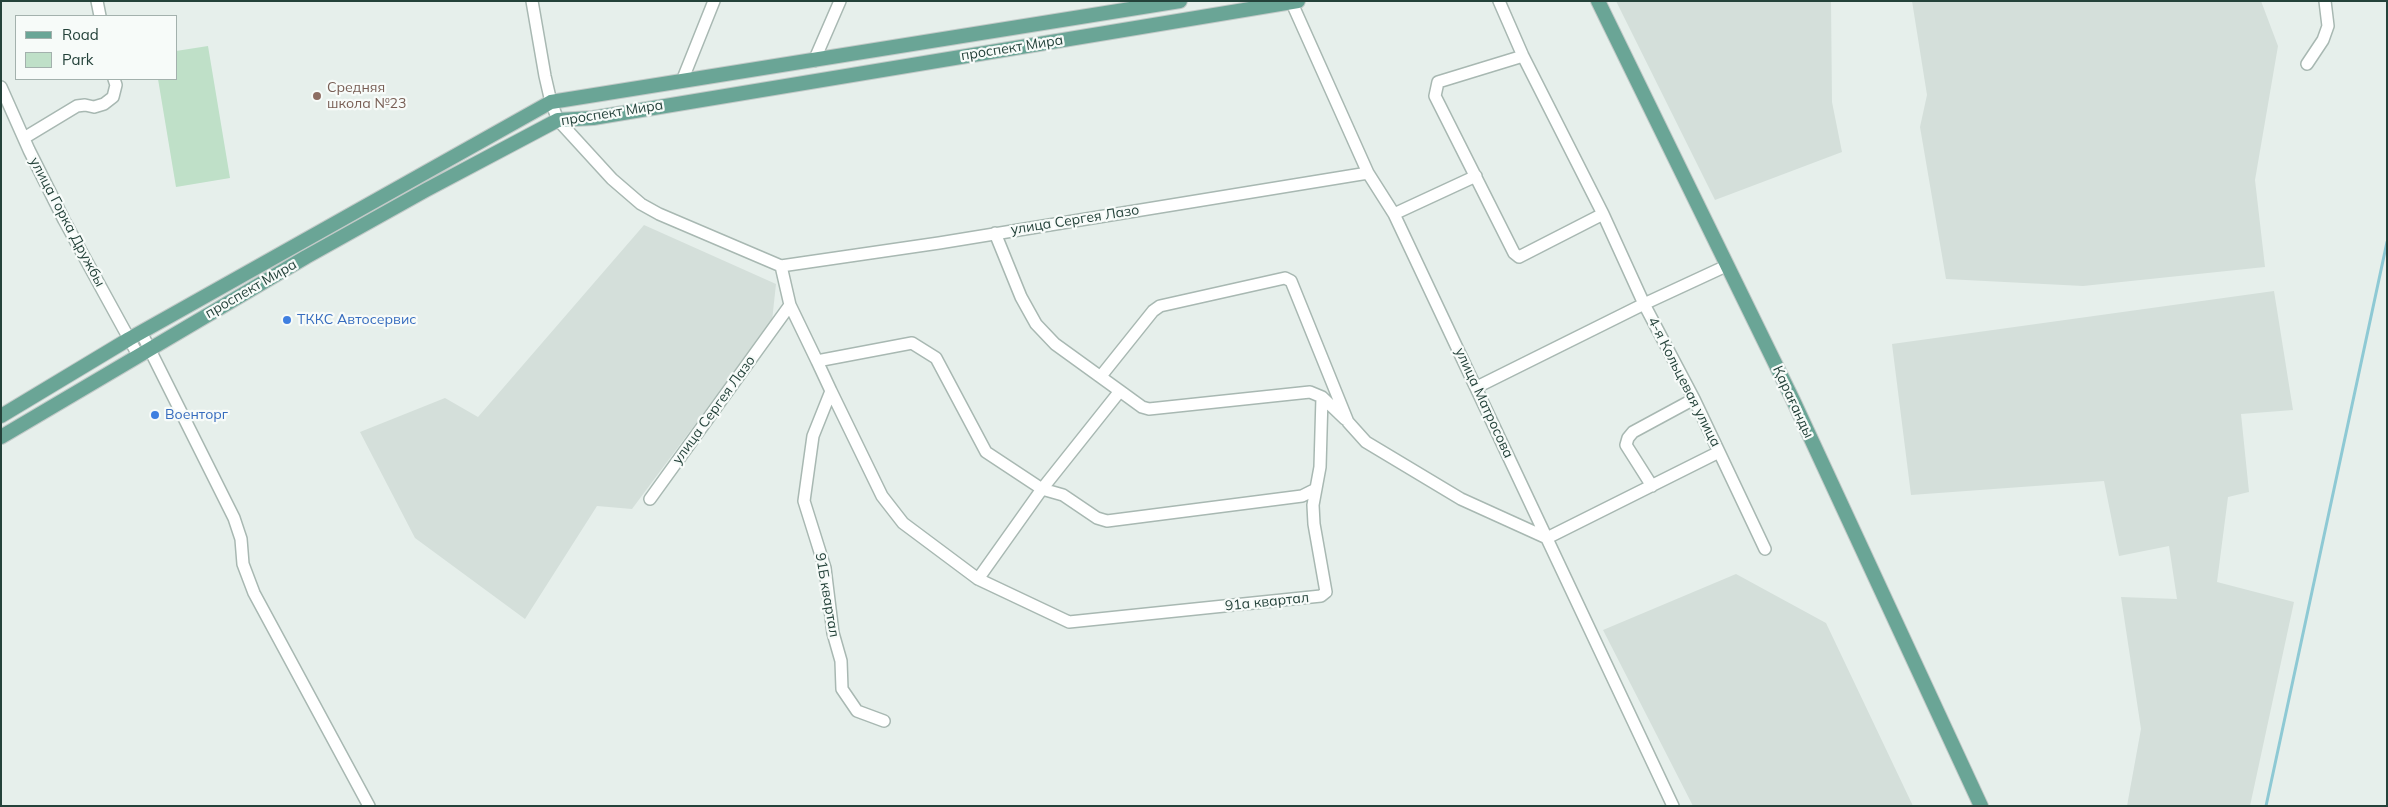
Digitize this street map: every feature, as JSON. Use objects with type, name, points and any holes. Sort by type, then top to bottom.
[{"type":"main road","name":"проспект Мира","points":[[1,416],[141,332],[551,102],[814,61],[1140,4],[1180,1]]},
{"type":"main road","name":"Қарағанды","points":[[1598,1],[1793,400],[1981,806]]},
{"type":"main road","name":"проспект Мира","points":[[1,437],[144,352],[426,190],[558,120],[593,118],[1294,2]]},
{"type":"street","points":[[97,1],[100,15]]},
{"type":"street","points":[[532,1],[551,102],[558,120],[612,179],[641,204],[721,242],[781,266],[790,304],[882,496],[903,523],[978,580],[1042,489],[1120,390]]},
{"type":"street","points":[[682,81],[714,1]]},
{"type":"street","points":[[814,61],[840,1]]},
{"type":"street","name":"4-я Кольцевая улица","points":[[1499,1],[1523,56],[1603,214],[1644,304],[1694,399],[1765,549]]},
{"type":"street","points":[[2308,64],[2323,40],[2328,26],[2325,1]]},
{"type":"street","name":"улица Матросова","points":[[1294,2],[1368,173],[1394,214],[1673,806]]},
{"type":"street","points":[[1523,56],[1438,82],[1435,96],[1514,253],[1519,257],[1603,214]]},
{"type":"street","points":[[24,138],[77,106],[85,105],[94,108],[104,104],[113,97],[116,85],[114,80]]},
{"type":"street","name":"улица Горка Дружбы","points":[[1,87],[64,220],[129,339],[144,352]]},
{"type":"street","name":"улица Сергея Лазо","points":[[781,266],[939,243],[994,232],[1368,173]]},
{"type":"street","points":[[1394,214],[1476,176]]},
{"type":"street","points":[[994,232],[1021,297],[1036,324],[1055,344],[1142,407],[1149,409],[1310,392],[1322,397],[1366,442],[1408,469],[1461,499],[1547,538],[1720,452]]},
{"type":"street","points":[[1477,387],[1644,304],[1726,266]]},
{"type":"street","points":[[1101,376],[1153,311],[1160,306],[1285,278],[1291,281],[1348,422]]},
{"type":"street","name":"улица Сергея Лазо","points":[[650,498],[790,304]]},
{"type":"street","points":[[141,332],[144,352],[234,518],[241,538],[243,564],[254,593],[369,806]]},
{"type":"street","points":[[817,361],[912,343],[936,358],[986,452],[1042,489],[1062,495],[1097,518],[1107,521],[1302,496],[1316,490],[1321,450],[1322,397]]},
{"type":"street","name":"91Б квартал","points":[[831,391],[813,436],[804,501],[825,568],[833,633],[841,661],[842,689],[857,711],[884,722]]},
{"type":"street","points":[[1652,486],[1626,445],[1628,438],[1634,432],[1694,399]]},
{"type":"street","name":"91а квартал","points":[[978,580],[1069,622],[1321,596],[1326,592],[1314,524],[1313,506],[1316,490]]},
{"type":"shaded area","points":[[1616,1],[1831,1],[1832,102],[1842,152],[1715,200]]},
{"type":"shaded area","points":[[1912,1],[2261,1],[2278,46],[2255,180],[2265,267],[2083,286],[1946,279],[1920,127],[1927,95]]},
{"type":"shaded area","points":[[644,225],[776,284],[772,321],[632,509],[597,506],[525,619],[415,538],[360,432],[445,398],[478,417]]},
{"type":"shaded area","points":[[2274,291],[2293,410],[2241,414],[2249,492],[2228,497],[2217,582],[2294,602],[2250,806],[2127,806],[2141,729],[2121,597],[2177,599],[2169,546],[2119,556],[2104,481],[1911,495],[1892,344]]},
{"type":"shaded area","points":[[1736,574],[1826,623],[1913,806],[1693,806],[1603,630]]},
{"type":"green space","points":[[208,46],[230,178],[176,187],[158,80],[178,80],[178,51]]},
{"type":"waterway","points":[[2266,806],[2387,242]]},
{"type":"place","name":"Средняя школа №23","points":[[317,96]]},
{"type":"place","name":"ТККС Автосервис","points":[[287,320]]},
{"type":"place","name":"Военторг","points":[[155,415]]}]
